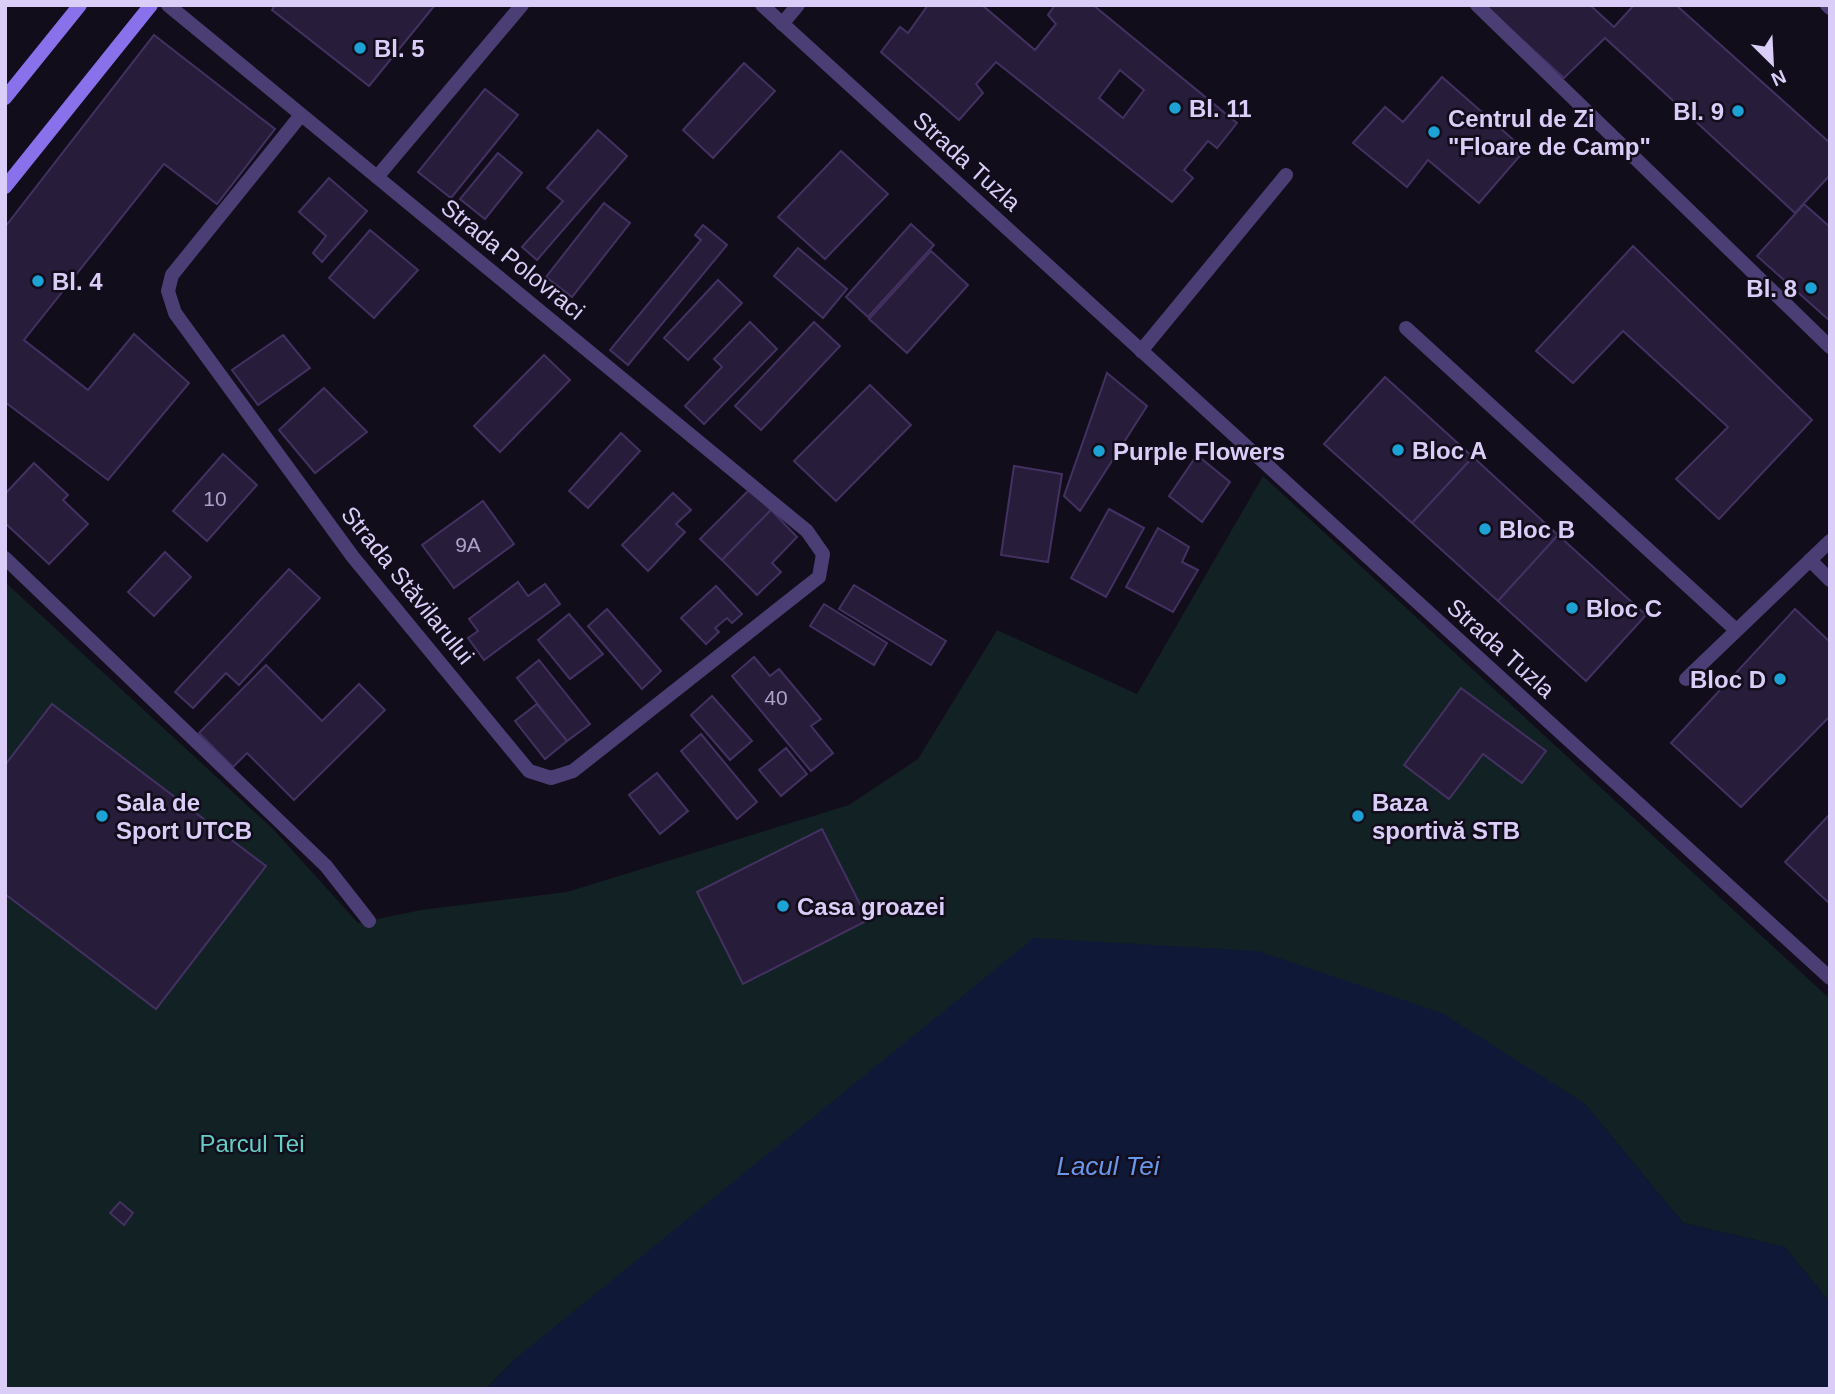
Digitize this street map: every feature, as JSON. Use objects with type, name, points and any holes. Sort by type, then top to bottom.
[{"type":"main road","points":[[5,98],[80,5]]},
{"type":"main road","points":[[5,187],[151,5]]},
{"type":"street","name":"Strada Polovraci","points":[[168,5],[807,531],[823,554]]},
{"type":"street","points":[[377,177],[522,5]]},
{"type":"street","name":"Strada Tuzla","points":[[762,5],[1830,978]]},
{"type":"street","points":[[782,24],[798,5]]},
{"type":"street","points":[[1477,5],[1830,347]]},
{"type":"street","name":"Strada Stăvilarului","points":[[301,115],[172,275],[168,291],[170,301],[182,324],[354,557],[529,771],[551,778],[573,771],[819,577],[823,554]]},
{"type":"street","points":[[1141,351],[1286,175]]},
{"type":"street","points":[[1406,328],[1736,630]]},
{"type":"street","points":[[1686,679],[1830,541]]},
{"type":"street","points":[[5,558],[326,866],[369,921]]},
{"type":"street","points":[[1810,560],[1830,580]]},
{"type":"green space","name":"Parcul Tei","points":[[1263,476],[1830,999],[1830,1303],[1785,1247],[1683,1223],[1584,1103],[515,1359],[486,1389],[5,1389],[5,582],[274,830],[358,923],[421,910],[567,892],[849,805],[918,759],[997,630],[1137,694]]},
{"type":"water","name":"Lacul Tei","points":[[1034,938],[1258,951],[1442,1013],[1584,1103],[1683,1223],[1785,1247],[1830,1303],[1830,1389],[486,1389],[515,1359]]},
{"type":"building","name":"Bl. 5","points":[[275,5],[435,5],[369,86],[272,10]]},
{"type":"building","name":"Bl. 11","points":[[928,5],[982,5],[1035,50],[1056,24],[1048,15],[1055,5],[1093,5],[1237,123],[1217,148],[1208,141],[1184,170],[1193,178],[1172,202],[996,62],[976,84],[983,93],[959,120],[881,52],[900,27],[908,33]],"holes":[[[1120,70],[1144,90],[1123,118],[1099,98]]]},
{"type":"building","name":"Bl. 9","points":[[1484,5],[1590,5],[1614,27],[1634,5],[1676,5],[1830,143],[1830,175],[1795,213],[1605,38],[1564,78]]},
{"type":"building","name":"Bl. 4","points":[[154,35],[275,129],[217,204],[164,164],[24,340],[88,390],[134,334],[189,383],[108,480],[5,402],[5,227]]},
{"type":"building","points":[[744,63],[775,91],[713,158],[683,130]]},
{"type":"building","name":"Centrul de Zi \"Floare de Camp\"","points":[[1442,77],[1525,150],[1479,203],[1428,160],[1407,187],[1353,143],[1385,107],[1403,122]]},
{"type":"building","points":[[485,89],[518,115],[451,198],[418,172]]},
{"type":"building","points":[[598,130],[627,156],[537,260],[522,247],[563,201],[547,188]]},
{"type":"building","points":[[841,151],[888,194],[825,259],[778,217]]},
{"type":"building","points":[[498,153],[522,173],[485,219],[460,199]]},
{"type":"building","points":[[329,178],[367,211],[322,262],[313,253],[326,236],[299,212]]},
{"type":"building","points":[[604,203],[630,223],[572,297],[546,277]]},
{"type":"building","name":"Bl. 8","points":[[1804,204],[1830,227],[1830,321],[1757,256]]},
{"type":"building","points":[[911,224],[934,245],[868,317],[846,297]]},
{"type":"building","points":[[703,225],[727,245],[628,365],[610,350],[701,240],[695,235]]},
{"type":"building","points":[[370,230],[418,270],[374,318],[329,278]]},
{"type":"building","points":[[1633,246],[1812,420],[1719,519],[1676,479],[1728,427],[1623,331],[1573,383],[1536,351]]},
{"type":"building","points":[[798,248],[847,289],[823,318],[774,276]]},
{"type":"building","points":[[931,251],[968,285],[907,353],[869,319]]},
{"type":"building","points":[[718,280],[742,303],[688,360],[664,338]]},
{"type":"building","points":[[750,322],[777,349],[704,424],[685,406],[722,367],[714,359]]},
{"type":"building","points":[[814,322],[840,346],[761,430],[735,406]]},
{"type":"building","points":[[283,335],[310,368],[258,405],[232,370]]},
{"type":"building","points":[[544,355],[570,380],[500,452],[474,426]]},
{"type":"building","name":"Purple Flowers","points":[[1107,373],[1147,406],[1080,511],[1064,496]]},
{"type":"building","name":"Bloc A","points":[[1385,377],[1473,457],[1412,523],[1324,444]]},
{"type":"building","points":[[870,385],[911,425],[836,501],[794,461]]},
{"type":"building","points":[[324,388],[367,432],[315,473],[279,430]]},
{"type":"building","points":[[621,433],[640,451],[588,508],[569,491]]},
{"type":"building","points":[[223,454],[257,485],[207,541],[173,511]]},
{"type":"building","points":[[1197,455],[1230,482],[1202,522],[1169,496]]},
{"type":"building","name":"Bloc B","points":[[1473,457],[1558,535],[1498,601],[1412,523]]},
{"type":"building","points":[[34,463],[68,495],[63,500],[88,524],[49,564],[5,523],[5,494]]},
{"type":"building","points":[[1014,466],[1062,474],[1048,562],[1001,555]]},
{"type":"building","points":[[749,490],[771,510],[722,560],[700,539]]},
{"type":"building","points":[[673,493],[691,510],[676,524],[685,532],[648,571],[622,545]]},
{"type":"building","points":[[483,501],[514,544],[454,588],[422,545]]},
{"type":"building","points":[[1109,509],[1144,528],[1106,597],[1071,578]]},
{"type":"building","points":[[771,510],[797,537],[772,563],[781,572],[757,595],[722,560]]},
{"type":"building","points":[[1158,528],[1189,547],[1182,562],[1198,570],[1173,612],[1126,587]]},
{"type":"building","name":"Bloc C","points":[[1558,535],[1646,615],[1586,681],[1498,601]]},
{"type":"building","points":[[165,552],[191,577],[154,616],[128,592]]},
{"type":"building","points":[[289,569],[320,598],[239,685],[226,673],[193,708],[175,692]]},
{"type":"building","points":[[518,582],[528,596],[545,584],[560,604],[484,660],[468,638],[478,631],[469,619]]},
{"type":"building","points":[[854,585],[946,641],[931,665],[839,609]]},
{"type":"building","points":[[716,586],[742,614],[732,623],[727,618],[715,628],[719,632],[706,644],[681,618]]},
{"type":"building","points":[[824,604],[887,643],[874,665],[810,626]]},
{"type":"building","points":[[607,609],[661,671],[642,689],[588,626]]},
{"type":"building","name":"Bloc D","points":[[1795,609],[1830,642],[1830,716],[1741,807],[1671,743]]},
{"type":"building","points":[[569,614],[603,654],[570,679],[538,640]]},
{"type":"building","points":[[754,657],[770,676],[779,669],[821,719],[811,726],[833,753],[811,771],[732,676]]},
{"type":"building","points":[[539,660],[590,724],[567,741],[517,678]]},
{"type":"building","points":[[266,665],[322,721],[359,684],[385,710],[294,800],[247,753],[233,767],[199,733]]},
{"type":"building","points":[[1461,688],[1546,751],[1522,783],[1483,754],[1449,799],[1404,765]]},
{"type":"building","points":[[712,696],[752,741],[730,760],[691,715]]},
{"type":"building","name":"Sala de Sport UTCB","points":[[52,704],[266,866],[156,1009],[5,894],[5,765]]},
{"type":"building","points":[[537,704],[567,741],[545,759],[515,721]]},
{"type":"building","points":[[701,734],[757,802],[737,819],[681,751]]},
{"type":"building","points":[[786,748],[807,774],[781,796],[759,770]]},
{"type":"building","points":[[657,773],[688,811],[660,834],[629,795]]},
{"type":"building","points":[[1830,814],[1830,904],[1785,862]]},
{"type":"building","name":"Casa groazei","points":[[822,829],[868,920],[743,984],[697,892]]},
{"type":"building","points":[[120,1202],[133,1213],[124,1225],[110,1213]]},
{"type":"place","name":"Bl. 5","points":[[360,48]]},
{"type":"place","name":"Bl. 11","points":[[1175,108]]},
{"type":"place","name":"Bl. 9","points":[[1738,111]]},
{"type":"place","name":"Centrul de Zi \"Floare de Camp\"","points":[[1434,132]]},
{"type":"place","name":"Bl. 4","points":[[38,281]]},
{"type":"place","name":"Bl. 8","points":[[1811,288]]},
{"type":"place","name":"Bloc A","points":[[1398,450]]},
{"type":"place","name":"Purple Flowers","points":[[1099,451]]},
{"type":"place","name":"Bloc B","points":[[1485,529]]},
{"type":"place","name":"Bloc C","points":[[1572,608]]},
{"type":"place","name":"Bloc D","points":[[1780,679]]},
{"type":"place","name":"Sala de Sport UTCB","points":[[102,816]]},
{"type":"place","name":"Baza sportivă STB","points":[[1358,816]]},
{"type":"place","name":"Casa groazei","points":[[783,906]]}]
